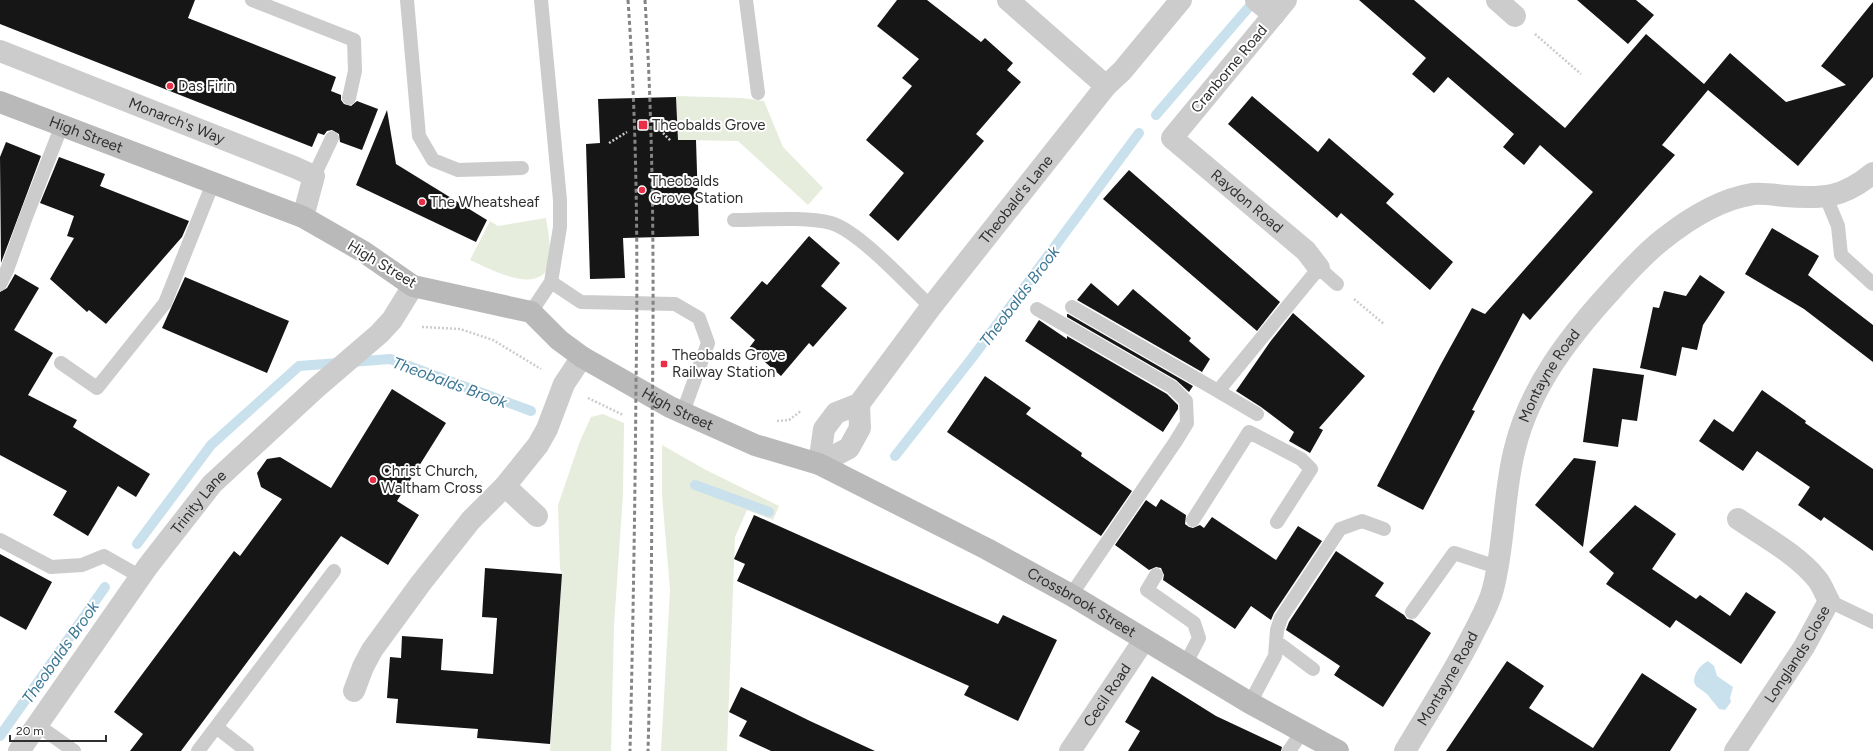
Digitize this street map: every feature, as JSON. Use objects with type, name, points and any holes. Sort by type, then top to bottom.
[{"type":"main road","name":"High Street","points":[[0,102],[303,217],[364,252],[413,286],[531,312],[559,340],[582,357],[683,412],[754,445],[819,464]]},
{"type":"main road","name":"Crossbrook Street","points":[[819,464],[1072,595],[1185,665],[1250,703],[1338,751]]},
{"type":"street","points":[[1008,0],[1106,86]]},
{"type":"street","name":"Theobald's Lane","points":[[858,404],[931,308],[1106,86],[1122,71],[1181,0]]},
{"type":"street","points":[[1497,0],[1515,16]]},
{"type":"street","name":"Cranborne Road","points":[[1172,138],[1270,5]]},
{"type":"street","name":"Monarch's Way","points":[[0,51],[314,176]]},
{"type":"street","name":"Raydon Road","points":[[1172,138],[1306,251],[1319,268]]},
{"type":"street","name":"Montayne Road","points":[[1405,751],[1464,651],[1480,620],[1492,590],[1497,567],[1508,481],[1523,420],[1548,370],[1599,304],[1628,271],[1661,240],[1695,216],[1726,202],[1752,194],[1811,198],[1826,197],[1846,190],[1862,182],[1873,173]]},
{"type":"street","points":[[303,217],[314,176]]},
{"type":"street","name":"Trinity Lane","points":[[19,751],[36,724],[141,577],[212,484],[392,320],[413,286]]},
{"type":"street","points":[[354,691],[363,667],[372,650],[471,520],[505,486],[538,445],[547,429],[564,384],[582,357]]},
{"type":"street","points":[[858,404],[860,428],[849,448],[819,464],[824,429],[836,413],[858,404]]},
{"type":"street","points":[[505,486],[537,516]]},
{"type":"street","name":"Longlands Close","points":[[1735,751],[1804,647],[1829,601],[1812,572],[1781,548],[1738,519]]},
{"type":"street","name":"Cecil Road","points":[[1070,751],[1144,640]]},
{"type":"lane","points":[[252,0],[354,40],[355,71],[349,98]]},
{"type":"lane","points":[[406,0],[420,136],[433,160],[458,170],[522,168]]},
{"type":"lane","points":[[531,312],[550,282],[560,227],[560,200],[542,0]]},
{"type":"lane","points":[[746,0],[758,93]]},
{"type":"lane","points":[[0,284],[8,270],[26,216],[62,125]]},
{"type":"lane","points":[[314,176],[332,138]]},
{"type":"lane","points":[[61,363],[98,388],[165,303],[213,182]]},
{"type":"lane","points":[[1826,197],[1838,226],[1841,255],[1873,284]]},
{"type":"lane","points":[[734,220],[808,221],[832,224],[850,232],[931,308]]},
{"type":"lane","points":[[1218,391],[1319,268],[1337,284]]},
{"type":"lane","points":[[550,282],[581,302],[675,304],[700,318],[708,343],[683,412]]},
{"type":"lane","points":[[1072,307],[1257,414]]},
{"type":"lane","points":[[1037,309],[1172,387],[1186,401],[1187,423],[1072,595]]},
{"type":"lane","points":[[1193,520],[1249,432],[1301,459],[1311,469],[1277,522]]},
{"type":"lane","points":[[1250,703],[1275,656],[1277,630],[1281,618],[1340,529],[1362,521],[1384,530]]},
{"type":"lane","points":[[0,540],[51,567],[82,565],[104,556],[141,577]]},
{"type":"lane","points":[[1412,612],[1454,553],[1497,567]]},
{"type":"lane","points":[[198,751],[334,571]]},
{"type":"lane","points":[[1156,575],[1147,590],[1194,623],[1198,638],[1185,665]]},
{"type":"lane","points":[[1829,601],[1873,622]]},
{"type":"lane","points":[[1277,642],[1313,670]]},
{"type":"lane","points":[[36,724],[74,751]]},
{"type":"lane","points":[[216,727],[247,751]]},
{"type":"lane","points":[[1289,751],[1302,732]]},
{"type":"path","points":[[1515,16],[1582,74]]},
{"type":"path","points":[[609,143],[627,132]]},
{"type":"path","points":[[663,133],[671,141]]},
{"type":"path","points":[[1337,284],[1384,324]]},
{"type":"path","points":[[417,326],[460,329],[493,340],[548,373]]},
{"type":"path","points":[[775,422],[789,420],[802,411]]},
{"type":"green space","points":[[676,96],[742,98],[764,101],[783,147],[823,188],[808,205],[738,141],[678,140]]},
{"type":"green space","points":[[546,218],[549,235],[550,258],[544,274],[535,278],[525,279],[513,277],[489,269],[470,260],[490,221],[498,226]]},
{"type":"green space","points":[[603,414],[624,423],[623,494],[614,626],[611,751],[550,751],[562,574],[560,569],[558,505],[580,441],[591,417]]},
{"type":"green space","points":[[662,445],[706,470],[779,506],[773,520],[747,510],[735,537],[727,751],[661,751],[670,590],[662,495]]},
{"type":"water","points":[[1708,661],[1714,666],[1717,676],[1733,687],[1730,698],[1731,702],[1725,710],[1719,709],[1707,694],[1696,686],[1694,682],[1695,675],[1698,670]]},
{"type":"building","points":[[0,0],[195,0],[188,18],[336,77],[331,91],[341,95],[341,100],[344,104],[351,106],[357,101],[378,109],[362,150],[340,142],[339,134],[332,130],[327,131],[324,135],[318,133],[312,147],[0,24]]},
{"type":"building","points":[[897,0],[927,0],[981,42],[985,38],[1013,63],[1007,70],[1021,82],[976,134],[984,141],[898,241],[869,215],[904,173],[866,140],[912,86],[902,78],[919,59],[877,26]]},
{"type":"building","points":[[1359,0],[1414,0],[1565,128],[1646,34],[1704,84],[1730,53],[1786,102],[1846,85],[1821,66],[1873,2],[1873,77],[1798,166],[1708,90],[1662,145],[1675,155],[1530,320],[1523,313],[1472,410],[1475,411],[1423,510],[1377,486],[1441,364],[1472,308],[1485,314],[1593,192],[1540,145],[1524,165],[1503,147],[1514,134],[1448,77],[1434,93],[1412,74],[1426,58]]},
{"type":"building","points":[[1577,0],[1636,0],[1654,15],[1628,44]]},
{"type":"building","points":[[1252,96],[1318,152],[1329,138],[1394,194],[1386,203],[1453,262],[1430,290],[1341,213],[1337,218],[1228,124]]},
{"type":"building","name":"Theobalds Grove Station","points":[[676,97],[678,140],[696,140],[699,236],[623,238],[625,278],[590,279],[586,144],[600,143],[598,99]]},
{"type":"building","points":[[387,110],[396,164],[487,220],[476,242],[356,185]]},
{"type":"building","points":[[6,142],[41,156],[1,263],[0,157]]},
{"type":"building","points":[[59,157],[105,174],[100,186],[189,221],[182,237],[106,324],[89,310],[87,312],[50,279],[74,238],[67,236],[74,216],[40,203]]},
{"type":"building","points":[[1129,170],[1280,302],[1257,331],[1103,199]]},
{"type":"building","points":[[1772,228],[1819,256],[1808,275],[1873,325],[1873,362],[1804,309],[1745,274]]},
{"type":"building","points":[[809,236],[840,263],[821,286],[847,308],[813,347],[809,343],[781,376],[749,348],[755,340],[730,318],[762,281],[767,285]]},
{"type":"building","points":[[15,274],[39,288],[14,330],[53,353],[28,395],[77,420],[73,427],[150,474],[136,497],[118,486],[88,536],[53,515],[67,491],[0,455],[0,292],[7,288]]},
{"type":"building","points":[[1700,275],[1725,292],[1703,325],[1697,350],[1682,347],[1676,376],[1640,368],[1653,307],[1659,308],[1664,291],[1686,296]]},
{"type":"building","points":[[185,277],[289,321],[267,373],[162,328]]},
{"type":"building","points":[[1091,283],[1118,306],[1133,289],[1191,338],[1189,341],[1210,359],[1202,372],[1077,300]]},
{"type":"building","points":[[1293,313],[1365,376],[1319,428],[1323,430],[1310,453],[1289,441],[1294,432],[1261,407],[1236,391],[1270,342]]},
{"type":"building","points":[[1067,314],[1193,386],[1189,392],[1176,380],[1067,317]]},
{"type":"building","points":[[1039,320],[1067,339],[1067,336],[1167,394],[1178,405],[1178,409],[1163,432],[1025,341]]},
{"type":"building","points":[[1593,368],[1644,375],[1637,421],[1622,419],[1618,447],[1583,442]]},
{"type":"building","points":[[985,376],[1031,408],[1026,414],[1082,453],[1081,456],[1132,491],[1101,536],[947,432]]},
{"type":"building","points":[[392,389],[446,423],[397,501],[419,515],[388,565],[341,536],[181,751],[130,751],[143,734],[114,712],[234,551],[240,556],[282,499],[261,487],[257,473],[267,459],[280,457],[331,488]]},
{"type":"building","points":[[1762,390],[1806,421],[1805,423],[1873,469],[1873,551],[1824,517],[1821,521],[1798,505],[1810,487],[1757,451],[1743,471],[1699,441],[1714,419],[1733,432]]},
{"type":"building","points":[[1574,458],[1596,461],[1583,547],[1535,505]]},
{"type":"building","points":[[1161,499],[1186,515],[1185,524],[1189,527],[1193,528],[1200,525],[1204,528],[1212,517],[1276,560],[1298,526],[1322,541],[1274,613],[1271,620],[1251,606],[1235,629],[1163,580],[1164,575],[1161,568],[1156,567],[1149,570],[1115,545],[1146,500],[1156,507]]},
{"type":"building","points":[[1635,505],[1676,534],[1652,569],[1696,599],[1700,595],[1730,616],[1746,592],[1776,612],[1741,664],[1676,620],[1670,628],[1606,584],[1614,573],[1589,552]]},
{"type":"building","points":[[754,515],[998,624],[1003,615],[1057,640],[1018,721],[964,695],[969,686],[737,581],[745,564],[734,559]]},
{"type":"building","points":[[1336,551],[1384,583],[1375,596],[1404,615],[1407,619],[1412,620],[1431,633],[1383,707],[1334,675],[1340,666],[1286,630],[1289,622]]},
{"type":"building","points":[[0,554],[52,582],[26,630],[0,616]]},
{"type":"building","points":[[485,568],[562,574],[550,744],[477,738],[478,729],[396,723],[398,699],[387,698],[390,657],[401,658],[402,636],[443,639],[441,670],[493,674],[497,618],[482,617]]},
{"type":"building","points":[[1507,661],[1544,686],[1529,708],[1593,748],[1642,673],[1697,709],[1670,751],[1446,751]]},
{"type":"building","points":[[1152,676],[1216,716],[1282,747],[1281,751],[1128,751],[1140,731],[1125,722]]},
{"type":"building","points":[[741,687],[875,751],[771,751],[739,736],[747,721],[729,712]]},
{"type":"waterway","name":"Theobalds Brook","points":[[1156,115],[1255,0]]},
{"type":"waterway","name":"Theobalds Brook","points":[[895,456],[972,358],[1139,133]]},
{"type":"waterway","name":"Theobalds Brook","points":[[137,544],[211,445],[299,366],[390,359],[531,411]]},
{"type":"waterway","name":"Theobalds Brook","points":[[695,485],[769,512]]},
{"type":"waterway","name":"Theobalds Brook","points":[[0,736],[105,587]]},
{"type":"railway","points":[[628,0],[635,144],[637,288],[630,751]]},
{"type":"railway","points":[[645,0],[652,163],[653,271],[651,592],[648,751]]},
{"type":"place","name":"Das Firin","points":[[170,86]]},
{"type":"place","name":"Theobalds Grove","points":[[643,125]]},
{"type":"place","name":"Theobalds Grove Station","points":[[642,190]]},
{"type":"place","name":"The Wheatsheaf","points":[[422,202]]},
{"type":"place","name":"Theobalds Grove Railway Station","points":[[664,364]]},
{"type":"place","name":"Christ Church, Waltham Cross","points":[[373,480]]}]
